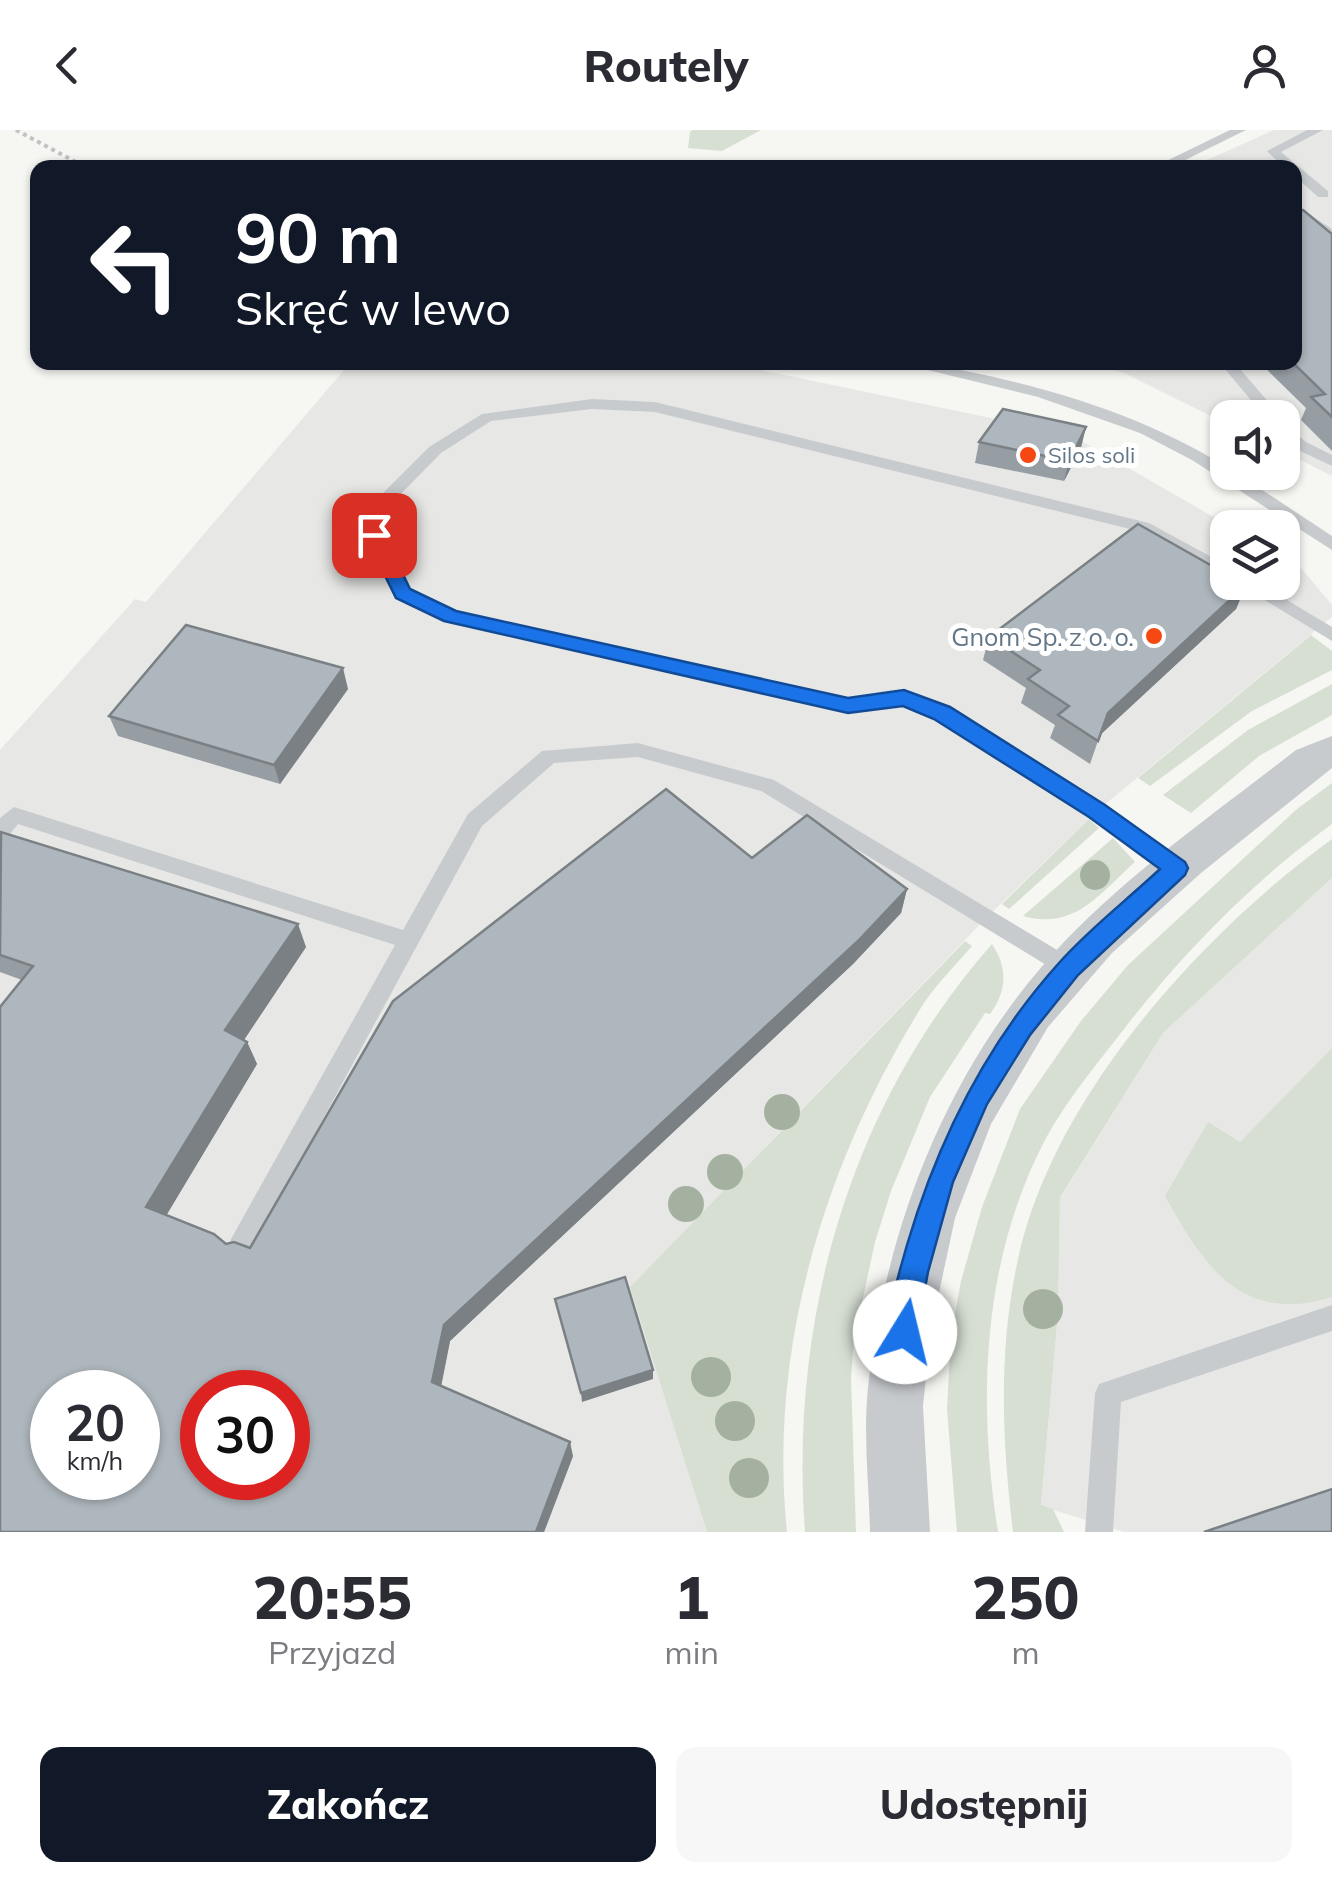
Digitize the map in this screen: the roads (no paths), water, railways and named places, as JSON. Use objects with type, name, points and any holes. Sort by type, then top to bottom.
[{"type":"street","points":[[900,1532],[896,1392],[914,1272],[939,1181],[978,1096],[1021,1028],[1069,968],[1177,868],[1310,762],[1332,750]]},
{"type":"lane","points":[[1175,160],[1240,130]]},
{"type":"lane","points":[[1284,160],[1274,151],[1317,130]]},
{"type":"lane","points":[[1302,175],[1329,196]]},
{"type":"lane","points":[[1302,215],[1332,235]]},
{"type":"lane","points":[[939,370],[1049,394],[1123,420],[1179,446],[1332,544]]},
{"type":"lane","points":[[1233,370],[1259,400]]},
{"type":"lane","points":[[1177,868],[1097,811],[942,713],[904,698],[848,706],[451,616],[403,593],[374,535],[387,499],[435,450],[487,417],[592,404],[656,406],[1143,527],[1210,564]]},
{"type":"lane","points":[[1300,445],[1332,461]]},
{"type":"lane","points":[[1274,600],[1332,634]]},
{"type":"lane","points":[[240,1247],[475,820],[549,756],[638,750],[767,784],[1069,968]]},
{"type":"lane","points":[[0,832],[14,814],[406,940]]},
{"type":"lane","points":[[1100,1532],[1108,1394],[1332,1318]]},
{"type":"place","name":"Silos soli","points":[[1028,455]]},
{"type":"place","name":"Gnom Sp. z o. o.","points":[[1154,636]]}]
